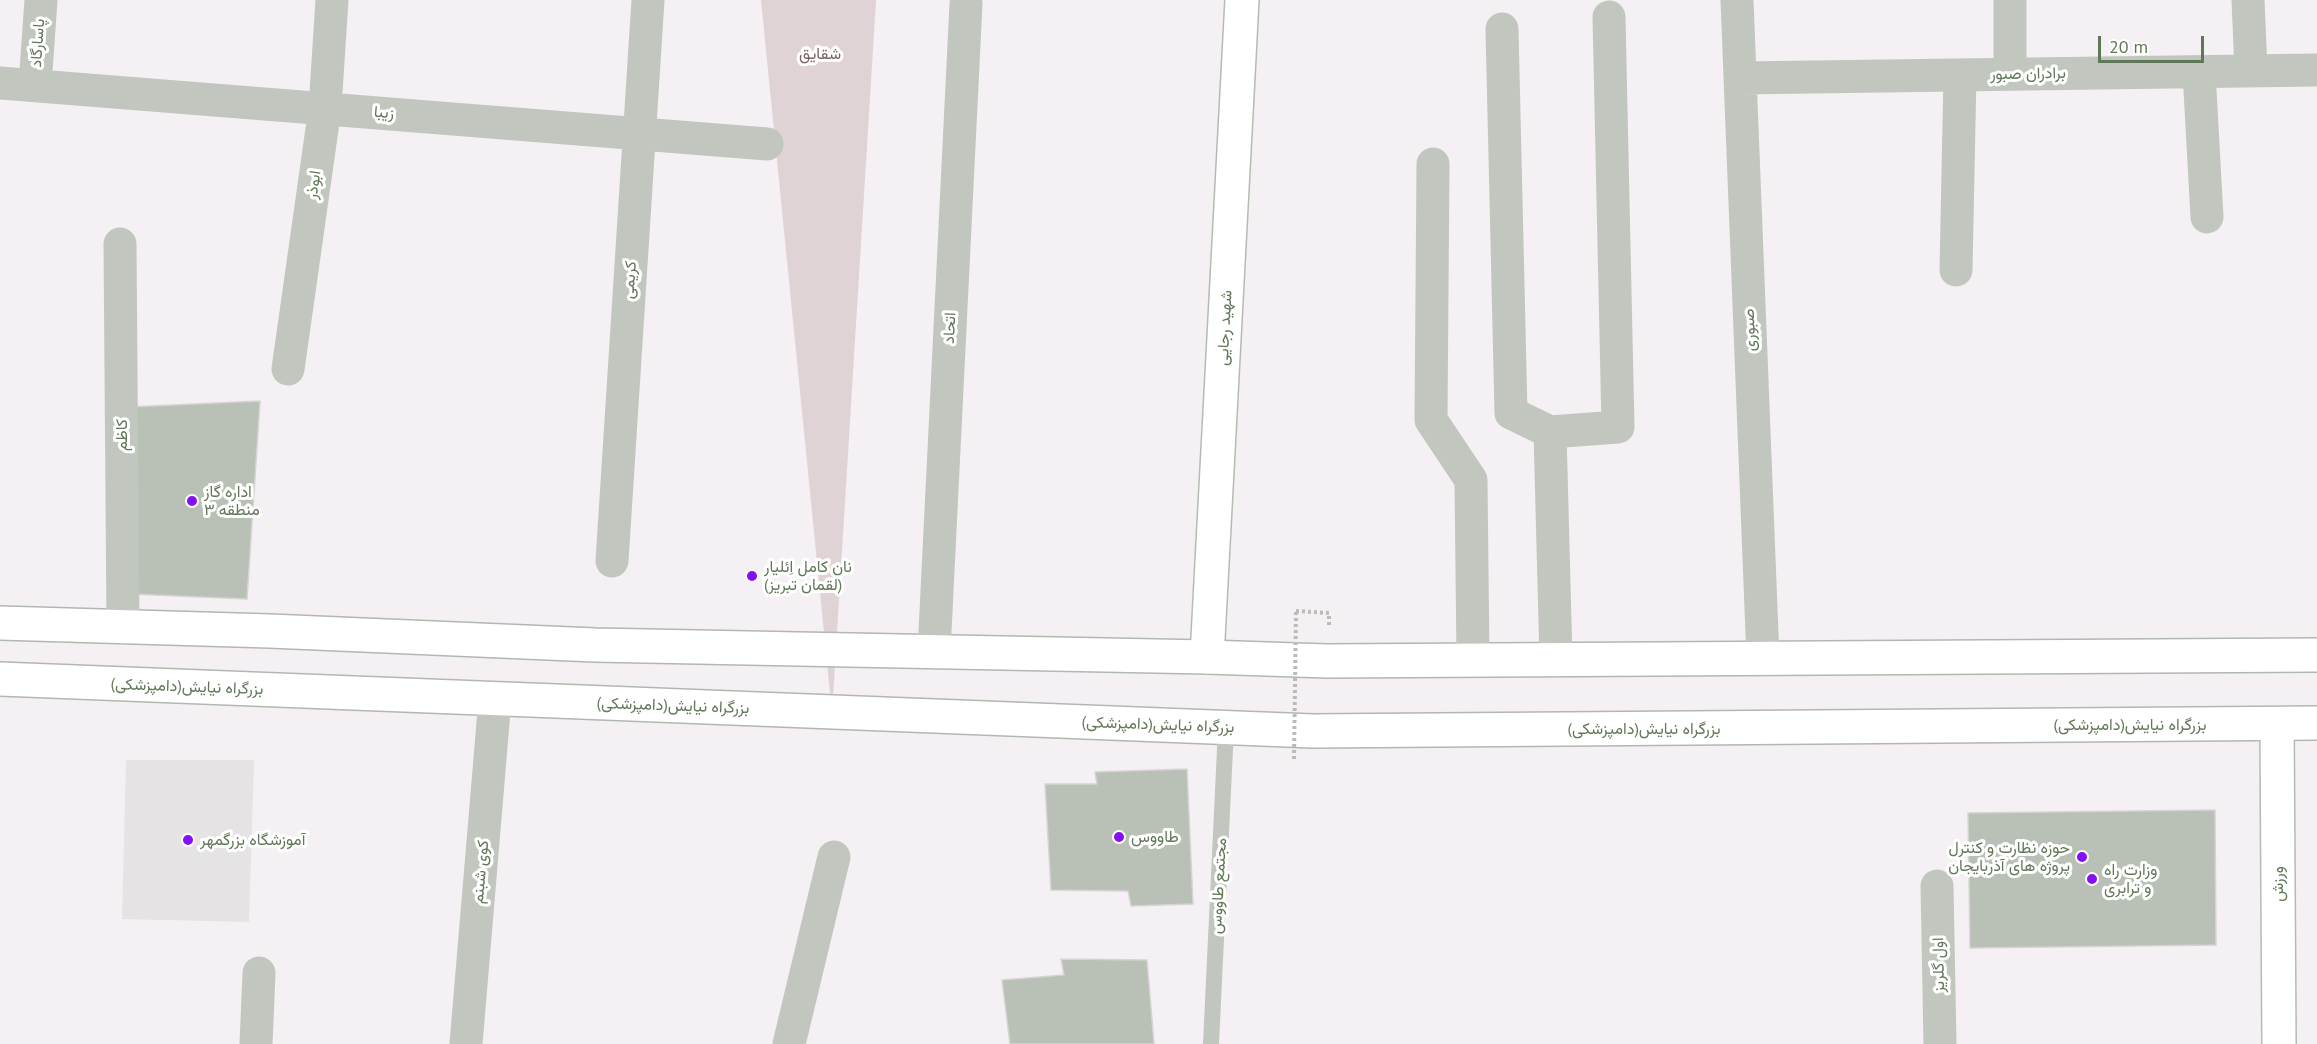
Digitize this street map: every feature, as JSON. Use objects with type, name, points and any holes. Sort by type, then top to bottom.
[{"type":"main road","name":"شهید رجایی","points":[[1207,657],[1242,0]]},
{"type":"main road","points":[[0,623],[595,645],[1327,661],[2317,655]]},
{"type":"main road","name":"بزرگراه نیایش(دامپزشکی)","points":[[0,679],[1312,731],[2317,723]]},
{"type":"main road","name":"ورزش","points":[[2277,724],[2279,1044]]},
{"type":"street","name":"پاسارگاد","points":[[35,86],[41,0]]},
{"type":"street","name":"ابوذر","points":[[288,369],[325,108],[332,0]]},
{"type":"street","name":"کریمی","points":[[612,561],[648,0]]},
{"type":"street","name":"صبوری","points":[[1737,0],[1763,659]]},
{"type":"street","points":[[2010,0],[2010,74]]},
{"type":"street","points":[[2248,0],[2251,71]]},
{"type":"street","name":"اتحاد","points":[[934,652],[966,4]]},
{"type":"street","points":[[1502,29],[1511,413],[1550,432],[1617,427],[1609,17]]},
{"type":"street","name":"برادران صبور","points":[[1740,78],[2317,70]]},
{"type":"street","points":[[2199,72],[2206,217]]},
{"type":"street","points":[[1956,270],[1960,75]]},
{"type":"street","name":"زیبا","points":[[0,83],[767,144]]},
{"type":"street","points":[[1433,164],[1431,420],[1471,480],[1473,660]]},
{"type":"street","name":"کاظم","points":[[120,244],[123,627]]},
{"type":"street","points":[[1550,432],[1556,660]]},
{"type":"street","name":"کوی شبنم","points":[[466,1044],[495,699]]},
{"type":"street","points":[[789,1044],[834,857]]},
{"type":"street","name":"اول گلریز","points":[[1937,886],[1940,1044]]},
{"type":"street","points":[[256,1044],[259,973]]},
{"type":"lane","name":"مجتمع طاووس","points":[[1211,1044],[1226,728]]},
{"type":"path","points":[[1294,759],[1296,611],[1329,613]]},
{"type":"shaded area","name":"آموزشگاه بزرگمهر","points":[[126,760],[254,760],[249,922],[122,919]]},
{"type":"green space","name":"شقایق","points":[[761,0],[876,0],[832,713]]},
{"type":"building","name":"اداره گاز منطقه ۳","points":[[260,401],[247,599],[131,594],[129,407]]},
{"type":"building","name":"طاووس","points":[[1187,769],[1193,904],[1131,906],[1128,891],[1051,890],[1045,784],[1097,784],[1095,772]]},
{"type":"building","name":"وزارت راه و ترابری","points":[[2215,810],[2216,945],[1970,948],[1968,813]]},
{"type":"building","points":[[1061,959],[1147,960],[1154,1044],[1010,1044],[1002,980],[1064,975]]},
{"type":"place","name":"اداره گاز منطقه ۳","points":[[192,501]]},
{"type":"place","name":"نان کامل اِئلیار (لقمان تبریز)","points":[[752,576]]},
{"type":"place","name":"طاووس","points":[[1119,837]]},
{"type":"place","name":"آموزشگاه بزرگمهر","points":[[188,840]]},
{"type":"place","name":"حوزه نظارت و کنترل پروژه های آذربایجان","points":[[2082,857]]},
{"type":"place","name":"وزارت راه و ترابری","points":[[2092,879]]}]
